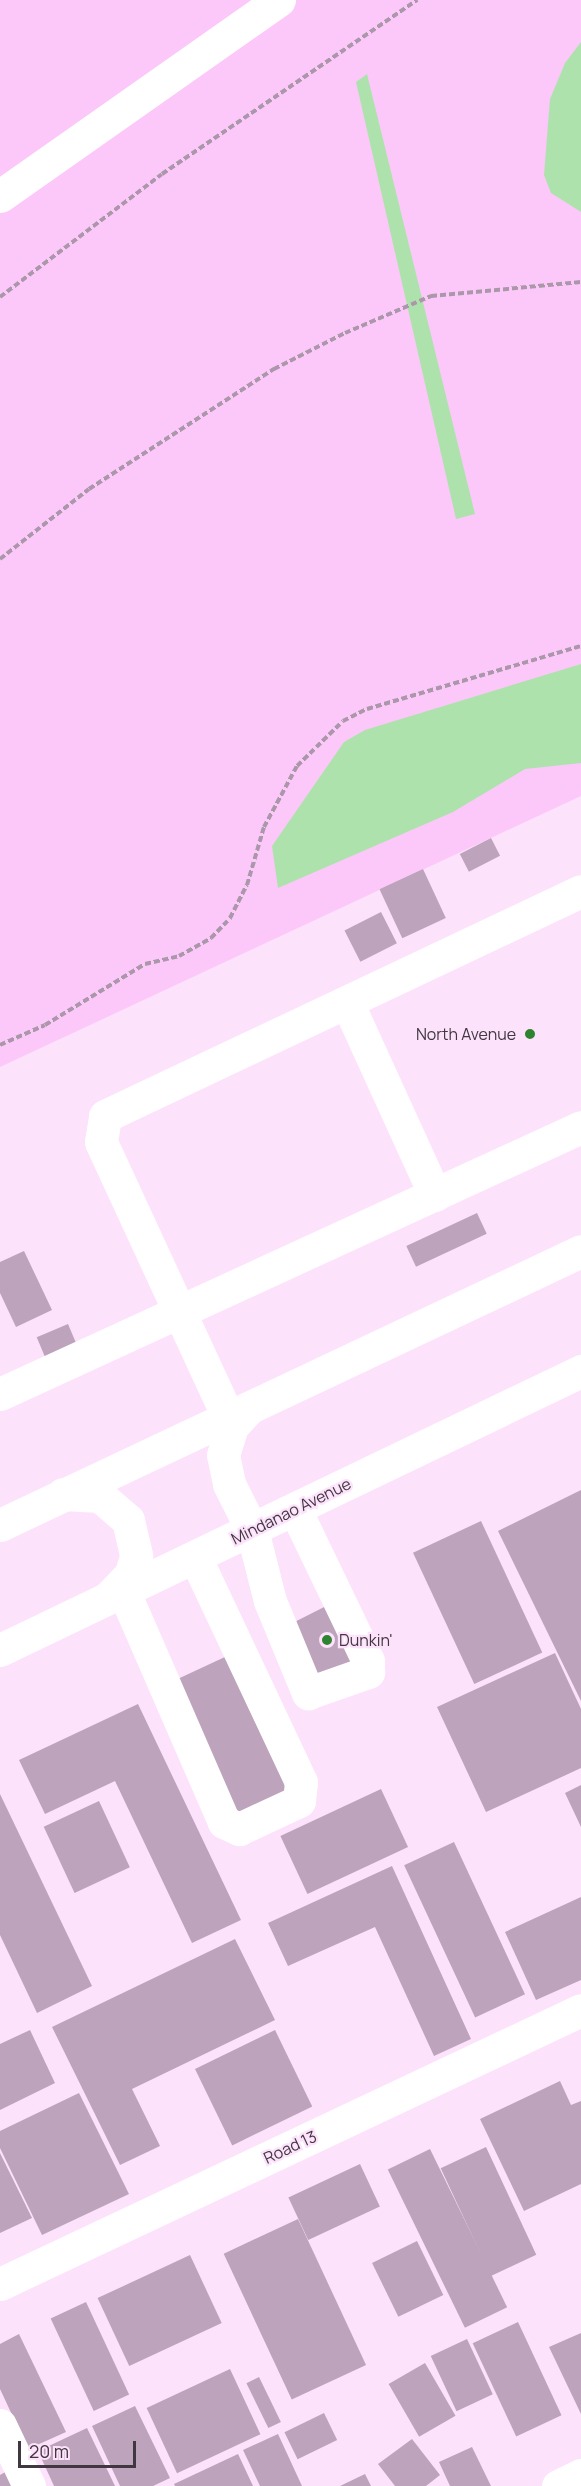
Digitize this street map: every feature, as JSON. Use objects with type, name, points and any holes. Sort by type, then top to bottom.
[{"type":"main road","points":[[0,196],[279,0]]},
{"type":"main road","points":[[240,1412],[179,1312],[101,1142],[105,1116],[581,891]]},
{"type":"main road","points":[[347,1002],[435,1195]]},
{"type":"main road","points":[[0,1394],[581,1127]]},
{"type":"main road","points":[[0,1525],[581,1251]]},
{"type":"main road","name":"Mindanao Avenue","points":[[0,1650],[581,1371]]},
{"type":"main road","points":[[240,1412],[232,1426],[223,1455],[229,1484],[252,1530],[270,1601],[308,1693],[368,1672],[368,1661],[295,1509]]},
{"type":"main road","points":[[63,1494],[91,1494],[116,1505],[135,1537],[131,1574],[114,1596],[224,1822],[239,1829],[299,1801],[301,1782],[195,1557]]},
{"type":"main road","name":"Road 13","points":[[0,2284],[581,2010]]},
{"type":"main road","points":[[0,2425],[29,2486]]},
{"type":"main road","points":[[558,2486],[581,2475]]},
{"type":"path","points":[[0,297],[162,174],[417,0]]},
{"type":"path","points":[[0,559],[89,489],[274,369],[398,308],[430,296],[581,282]]},
{"type":"path","points":[[0,1045],[45,1025],[145,964],[179,956],[211,938],[230,918],[247,885],[264,827],[297,766],[343,721],[367,709],[581,646]]},
{"type":"shaded area","points":[[0,0],[581,0],[581,796],[0,1067]]},
{"type":"shaded area","points":[[581,42],[581,212],[551,193],[544,175],[550,99],[565,63]]},
{"type":"shaded area","points":[[367,74],[475,514],[456,519],[356,82]]},
{"type":"shaded area","points":[[581,664],[581,763],[525,769],[453,812],[278,888],[272,846],[344,742],[365,730]]},
{"type":"building","points":[[491,838],[500,856],[469,872],[460,854]]},
{"type":"building","points":[[423,869],[446,918],[402,938],[379,889]]},
{"type":"building","points":[[381,912],[397,943],[360,962],[344,931]]},
{"type":"building","points":[[477,1213],[487,1234],[416,1267],[406,1246]]},
{"type":"building","points":[[24,1251],[52,1310],[16,1327],[0,1293],[0,1262]]},
{"type":"building","points":[[68,1324],[81,1354],[50,1368],[37,1337]]},
{"type":"building","points":[[581,1490],[581,1701],[498,1531]]},
{"type":"building","points":[[481,1521],[542,1652],[474,1684],[413,1553]]},
{"type":"building","name":"Dunkin'","points":[[334,1602],[363,1658],[321,1679],[292,1623]]},
{"type":"building","points":[[555,1653],[581,1709],[581,1768],[486,1812],[437,1707]]},
{"type":"building","points":[[227,1656],[291,1793],[238,1817],[174,1681]]},
{"type":"building","points":[[138,1704],[241,1920],[192,1943],[115,1781],[45,1814],[19,1760]]},
{"type":"building","points":[[581,1785],[581,1827],[565,1793]]},
{"type":"building","points":[[381,1789],[408,1847],[307,1894],[280,1836]]},
{"type":"building","points":[[0,1794],[92,1986],[37,2013],[0,1935]]},
{"type":"building","points":[[99,1801],[130,1867],[75,1893],[44,1827]]},
{"type":"building","points":[[454,1842],[525,1994],[475,2018],[404,1865]]},
{"type":"building","points":[[392,1866],[471,2039],[434,2056],[375,1927],[288,1966],[268,1923]]},
{"type":"building","points":[[581,1897],[581,1980],[536,2000],[505,1932]]},
{"type":"building","points":[[235,1939],[275,2020],[132,2089],[160,2146],[120,2165],[52,2027]]},
{"type":"building","points":[[30,2030],[55,2083],[0,2110],[0,2044]]},
{"type":"building","points":[[275,2030],[312,2106],[232,2145],[195,2069]]},
{"type":"building","points":[[560,2081],[571,2105],[581,2101],[581,2184],[524,2211],[480,2119]]},
{"type":"building","points":[[79,2093],[129,2194],[42,2235],[0,2148],[0,2131]]},
{"type":"building","points":[[486,2147],[536,2255],[491,2276],[441,2168]]},
{"type":"building","points":[[430,2149],[507,2307],[465,2328],[388,2170]]},
{"type":"building","points":[[0,2153],[32,2218],[0,2233]]},
{"type":"building","points":[[360,2164],[380,2207],[308,2240],[288,2197]]},
{"type":"building","points":[[298,2219],[366,2365],[292,2400],[224,2254]]},
{"type":"building","points":[[417,2241],[443,2295],[398,2317],[372,2263]]},
{"type":"building","points":[[190,2255],[222,2323],[129,2366],[98,2298]]},
{"type":"building","points":[[86,2302],[129,2394],[94,2411],[51,2318]]},
{"type":"building","points":[[518,2322],[562,2415],[516,2436],[473,2343]]},
{"type":"building","points":[[581,2333],[581,2414],[549,2347]]},
{"type":"building","points":[[19,2334],[66,2432],[28,2449],[0,2389],[0,2344]]},
{"type":"building","points":[[467,2339],[493,2394],[457,2411],[431,2356]]},
{"type":"building","points":[[425,2363],[455,2416],[419,2437],[389,2384]]},
{"type":"building","points":[[230,2369],[260,2434],[177,2473],[147,2408]]},
{"type":"building","points":[[259,2377],[281,2422],[268,2428],[246,2383]]},
{"type":"building","points":[[135,2406],[170,2478],[153,2486],[120,2486],[92,2426]]},
{"type":"building","points":[[324,2413],[337,2440],[298,2459],[284,2432]]},
{"type":"building","points":[[87,2428],[115,2486],[54,2486],[38,2451]]},
{"type":"building","points":[[278,2434],[302,2486],[260,2486],[243,2450]]},
{"type":"building","points":[[412,2439],[440,2475],[426,2486],[395,2486],[378,2464]]},
{"type":"building","points":[[472,2447],[491,2486],[450,2486],[439,2462]]},
{"type":"building","points":[[238,2454],[253,2486],[175,2486],[174,2484]]},
{"type":"building","points":[[7,2471],[16,2486],[0,2486],[0,2475]]},
{"type":"building","points":[[365,2474],[371,2486],[340,2486]]},
{"type":"place","name":"North Avenue","points":[[530,1034]]},
{"type":"place","name":"Dunkin'","points":[[327,1640]]}]
